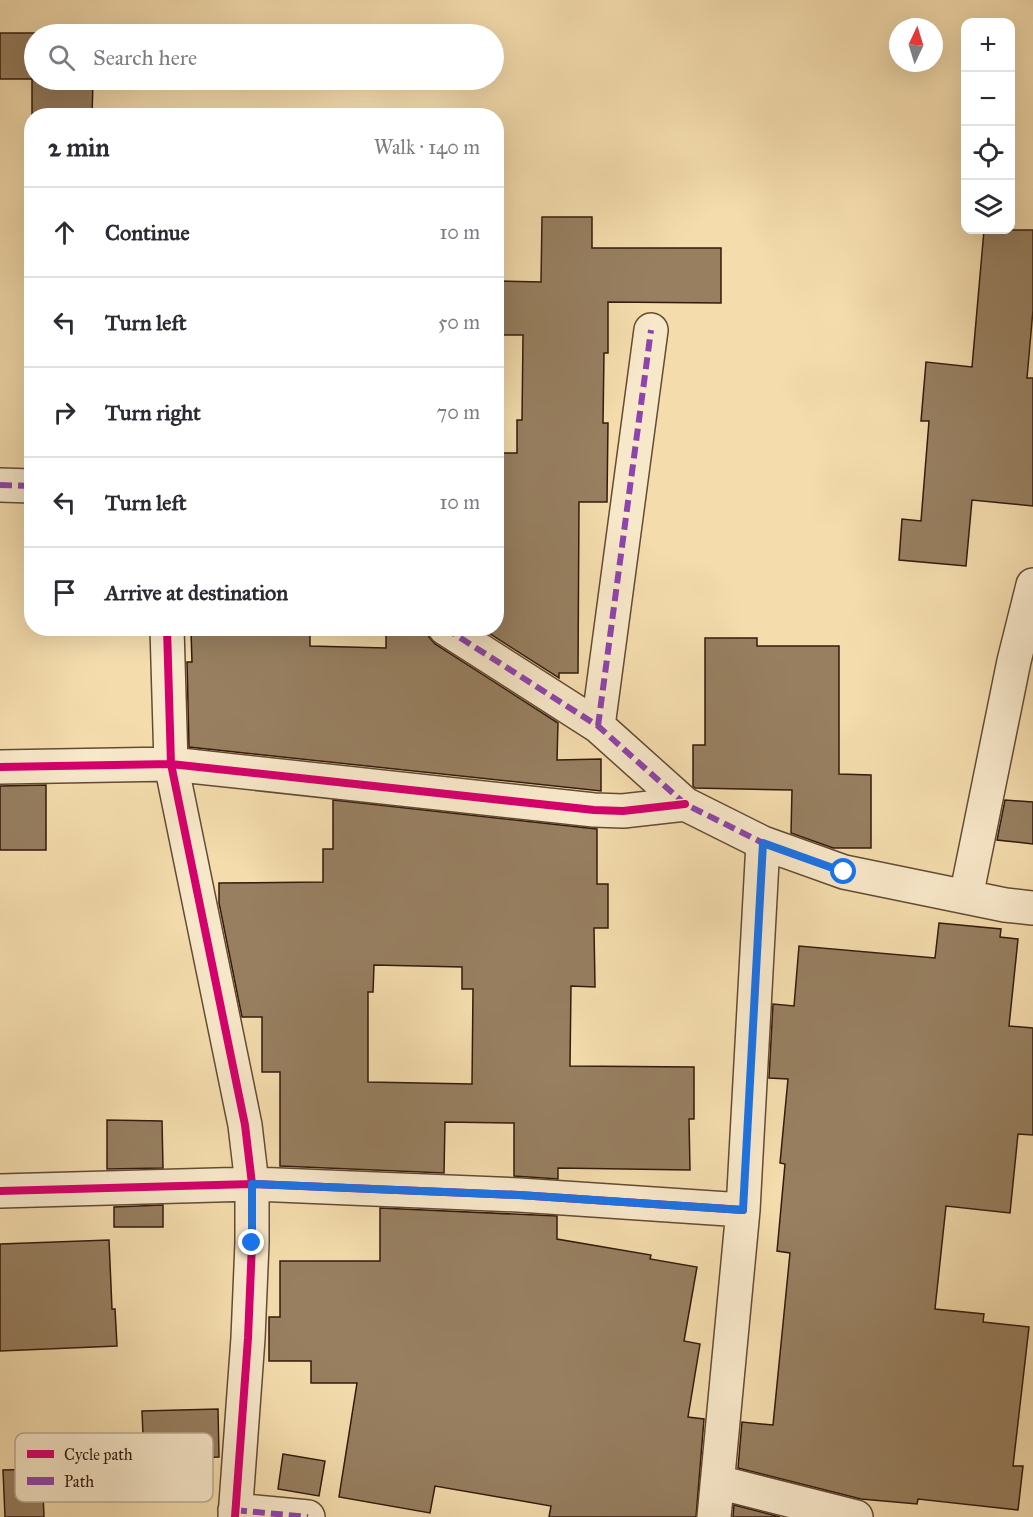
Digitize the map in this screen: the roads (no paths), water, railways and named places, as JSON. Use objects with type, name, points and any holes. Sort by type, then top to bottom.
[{"type":"street","points":[[598,726],[651,330]]},
{"type":"street","points":[[0,485],[24,486]]},
{"type":"street","points":[[966,897],[1011,672],[1033,585]]},
{"type":"street","points":[[167,636],[171,764],[245,1125],[252,1184],[248,1338],[235,1514],[308,1517]]},
{"type":"street","points":[[457,636],[598,726],[685,804],[763,843],[844,872],[1033,908]]},
{"type":"street","points":[[0,767],[171,764],[594,810],[623,811],[685,804]]},
{"type":"street","points":[[714,1517],[743,1210],[763,843]]},
{"type":"street","points":[[0,1191],[252,1184],[519,1195],[743,1210]]},
{"type":"street","points":[[718,1482],[856,1517]]}]
